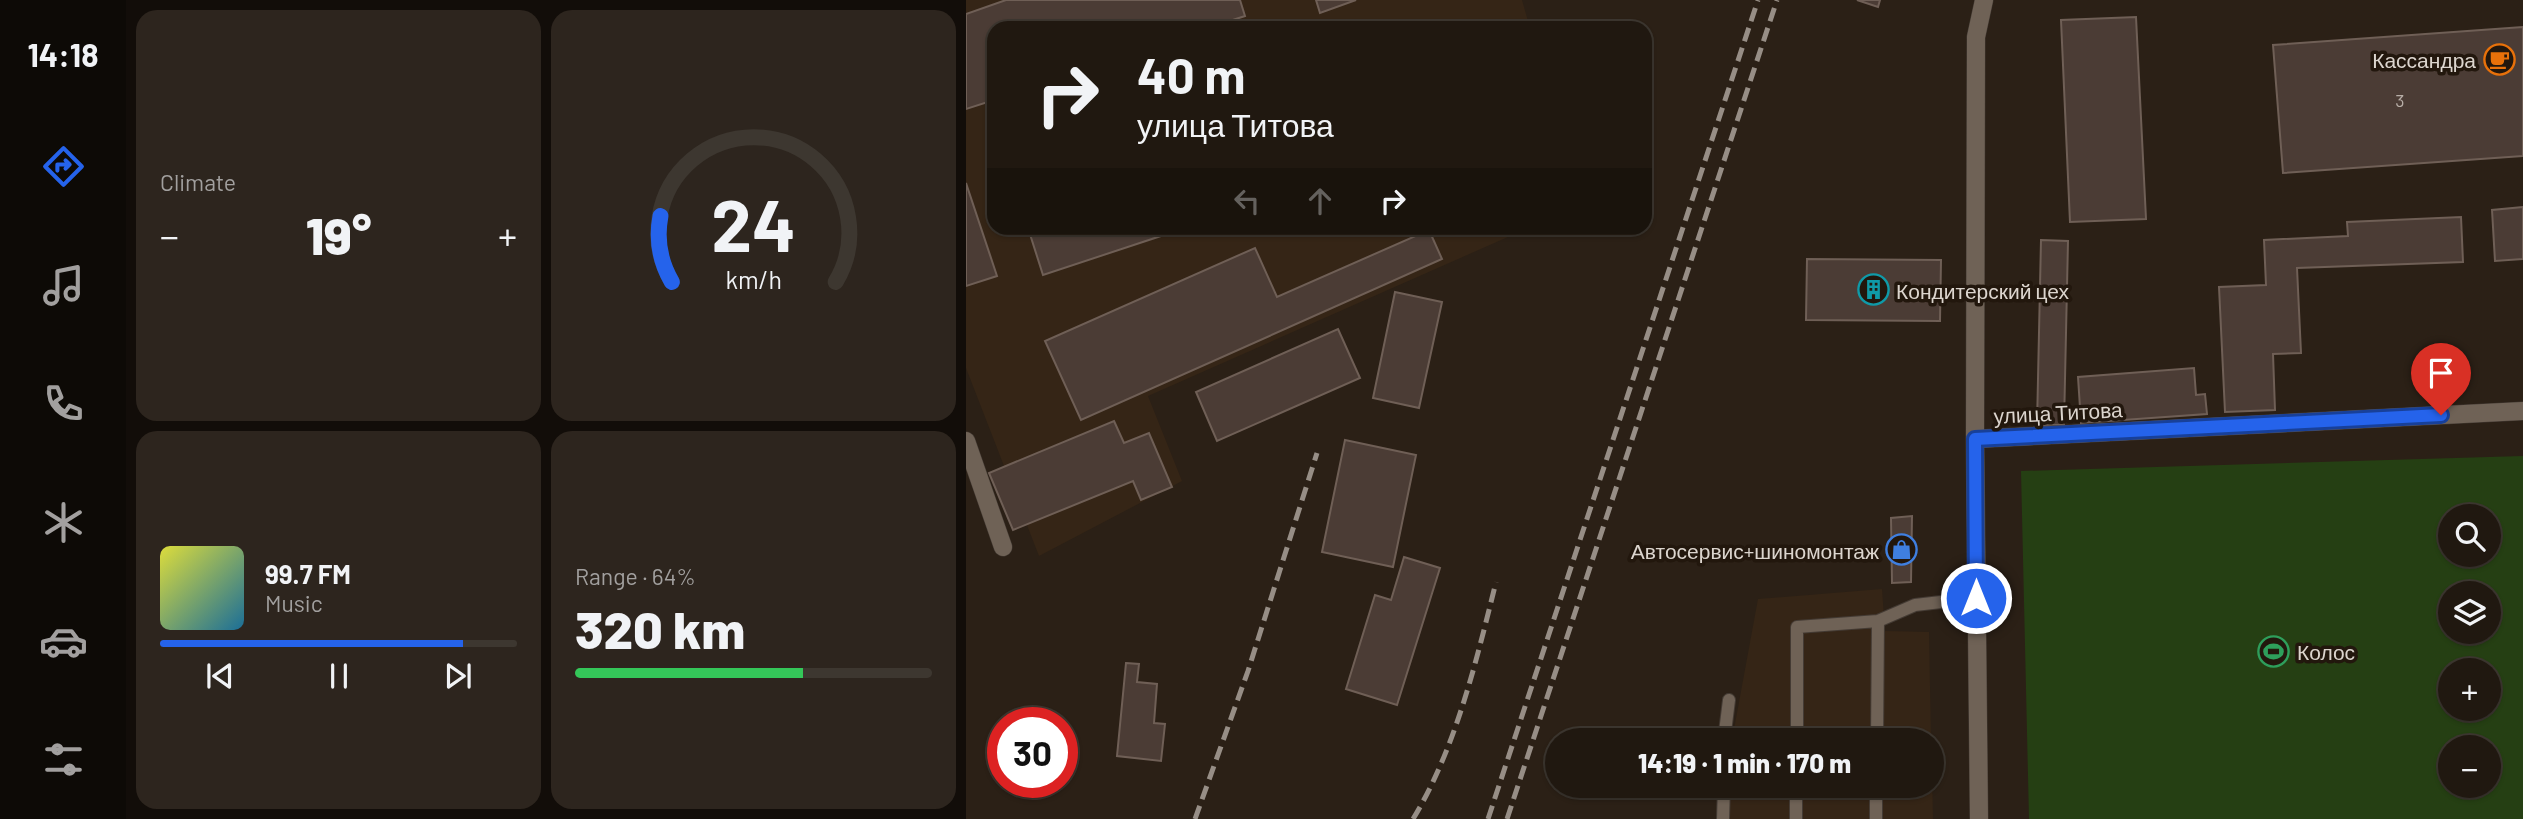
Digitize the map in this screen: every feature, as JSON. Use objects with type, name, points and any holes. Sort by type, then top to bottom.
[{"type":"street","points":[[1975,439],[1976,37],[1984,0]]},
{"type":"street","name":"улица Титова","points":[[1979,819],[1975,439],[2523,411]]},
{"type":"street","points":[[966,441],[1003,547]]},
{"type":"lane","points":[[1797,728],[1797,627],[1878,621],[1915,605],[1976,598]]},
{"type":"lane","points":[[1877,728],[1878,621]]},
{"type":"lane","points":[[1726,728],[1729,700]]},
{"type":"lane","points":[[1723,819],[1724,798]]},
{"type":"lane","points":[[1796,798],[1796,819]]},
{"type":"lane","points":[[1876,798],[1876,819]]},
{"type":"shaded area","points":[[966,0],[1522,0],[1528,21],[987,21],[987,235],[1512,235],[1148,396],[1182,481],[1039,556],[966,368]]},
{"type":"shaded area","points":[[1882,589],[1885,631],[1929,632],[1931,728],[1734,728],[1758,599]]},
{"type":"shaded area","points":[[1728,798],[1933,798],[1933,819],[1727,819]]},
{"type":"green space","name":"Колос","points":[[2523,456],[2523,819],[2029,819],[2021,471]]},
{"type":"building","points":[[1006,0],[1240,0],[1245,16],[1230,21],[987,21],[987,102],[966,109],[966,14]]},
{"type":"building","points":[[1316,0],[1356,0],[1320,13]]},
{"type":"building","points":[[1857,0],[1880,0],[1878,7]]},
{"type":"building","points":[[2136,17],[2146,219],[2070,222],[2061,20]]},
{"type":"building","points":[[2523,27],[2523,156],[2283,173],[2273,45]]},
{"type":"building","points":[[966,183],[997,276],[966,286]]},
{"type":"building","points":[[2523,207],[2523,259],[2495,261],[2492,210]]},
{"type":"building","points":[[2461,217],[2463,262],[2297,268],[2301,353],[2273,354],[2275,410],[2225,412],[2219,287],[2266,285],[2264,240],[2348,236],[2347,222]]},
{"type":"building","points":[[1030,235],[1164,235],[1043,275]]},
{"type":"building","points":[[1418,235],[1431,235],[1442,259],[1081,420],[1045,341],[1255,248],[1277,297]]},
{"type":"building","points":[[2041,240],[2068,241],[2064,425],[2037,425]]},
{"type":"building","name":"Кондитерский цех","points":[[1807,259],[1941,260],[1940,321],[1806,320]]},
{"type":"building","points":[[1395,292],[1442,302],[1419,408],[1373,398]]},
{"type":"building","points":[[1338,329],[1360,378],[1217,441],[1196,392]]},
{"type":"building","points":[[2194,368],[2196,395],[2205,394],[2207,414],[2081,423],[2078,377]]},
{"type":"building","points":[[1114,421],[1124,443],[1149,433],[1172,487],[1141,500],[1133,481],[1013,530],[989,473]]},
{"type":"building","points":[[1345,440],[1416,455],[1393,567],[1322,552]]},
{"type":"building","name":"Автосервис+шиномонтаж","points":[[1912,516],[1911,582],[1892,583],[1891,518]]},
{"type":"building","points":[[1404,557],[1440,568],[1397,705],[1346,689],[1375,595],[1391,600]]},
{"type":"building","points":[[1126,663],[1139,664],[1137,682],[1157,684],[1154,723],[1165,724],[1161,761],[1117,756]]},
{"type":"railway","points":[[1488,819],[1758,0]]},
{"type":"railway","points":[[1507,819],[1777,0]]},
{"type":"railway","points":[[1195,819],[1248,671],[1317,453]]},
{"type":"railway","points":[[1413,819],[1453,734],[1496,582]]},
{"type":"place","name":"Кассандра","points":[[2499,59]]},
{"type":"place","name":"Кондитерский цех","points":[[1873,290]]},
{"type":"place","name":"Автосервис+шиномонтаж","points":[[1902,550]]},
{"type":"place","name":"Колос","points":[[2274,651]]},
{"type":"route","points":[[1976,598],[1975,439],[2441,415]]}]
